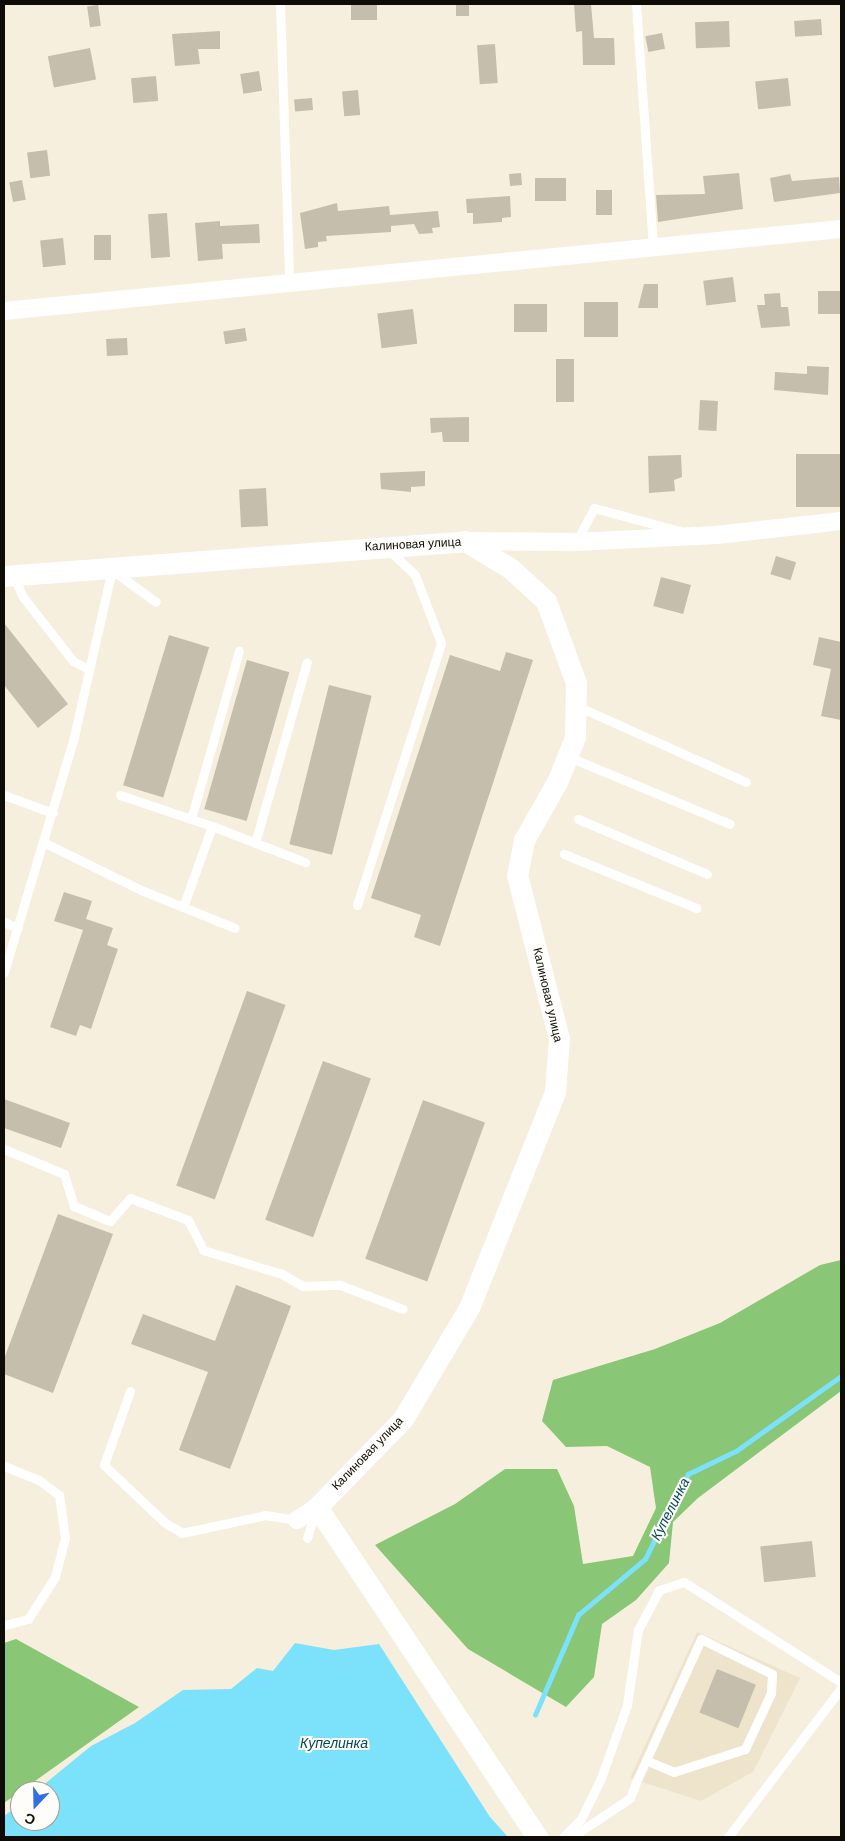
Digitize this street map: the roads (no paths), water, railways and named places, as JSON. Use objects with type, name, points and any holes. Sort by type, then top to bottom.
[{"type":"street","points":[[4,311],[653,245],[841,229]]},
{"type":"street","points":[[466,541],[576,542],[700,536],[841,521]]},
{"type":"street","name":"Калиновая улица","points":[[9,576],[112,570],[385,546],[466,541],[510,568],[546,601],[576,683],[577,706],[569,757],[524,840],[518,861],[518,875],[558,1038],[560,1065],[544,1125],[470,1306],[403,1419],[317,1507]]},
{"type":"street","points":[[297,1520],[317,1507],[537,1837]]},
{"type":"lane","points":[[280,4],[290,281]]},
{"type":"lane","points":[[636,4],[653,245]]},
{"type":"lane","points":[[576,542],[594,508],[700,536]]},
{"type":"lane","points":[[356,905],[440,643],[415,575],[385,546]]},
{"type":"lane","points":[[4,972],[45,843],[112,570],[156,602]]},
{"type":"lane","points":[[9,576],[73,661],[89,668]]},
{"type":"lane","points":[[191,819],[239,651]]},
{"type":"lane","points":[[255,842],[307,662]]},
{"type":"lane","points":[[577,706],[746,782]]},
{"type":"lane","points":[[569,757],[730,824]]},
{"type":"lane","points":[[120,794],[212,826],[305,862]]},
{"type":"lane","points":[[4,795],[53,813]]},
{"type":"lane","points":[[578,820],[707,874]]},
{"type":"lane","points":[[183,907],[212,826]]},
{"type":"lane","points":[[45,843],[183,907],[235,928]]},
{"type":"lane","points":[[564,854],[696,908]]},
{"type":"lane","points":[[4,922],[18,928]]},
{"type":"lane","points":[[4,1149],[64,1174],[74,1206],[110,1221],[130,1198],[188,1220],[203,1250],[282,1274],[304,1286],[340,1285],[403,1309]]},
{"type":"lane","points":[[130,1391],[104,1465],[164,1522],[182,1534],[264,1515],[297,1520]]},
{"type":"lane","points":[[4,1466],[39,1480],[59,1496],[65,1538],[55,1577],[28,1619],[4,1625]]},
{"type":"lane","points":[[307,1538],[317,1507]]},
{"type":"lane","points":[[563,1837],[581,1819],[601,1778],[627,1705],[638,1630],[659,1590],[684,1582],[841,1682]]},
{"type":"lane","points":[[572,1837],[630,1798],[646,1760],[701,1639],[772,1674],[771,1693],[745,1749],[674,1772],[646,1760]]},
{"type":"lane","points":[[728,1837],[841,1688]]},
{"type":"water","name":"Купелинка","points":[[295,1643],[334,1650],[379,1644],[490,1817],[508,1837],[4,1837],[4,1816],[10,1812],[10,1831],[60,1831],[60,1781],[48,1781],[91,1746],[135,1723],[183,1690],[231,1689],[257,1668],[273,1671]]},
{"type":"waterway","name":"Купелинка","points":[[535,1715],[578,1615],[645,1559],[688,1474],[736,1451],[841,1376]]}]
